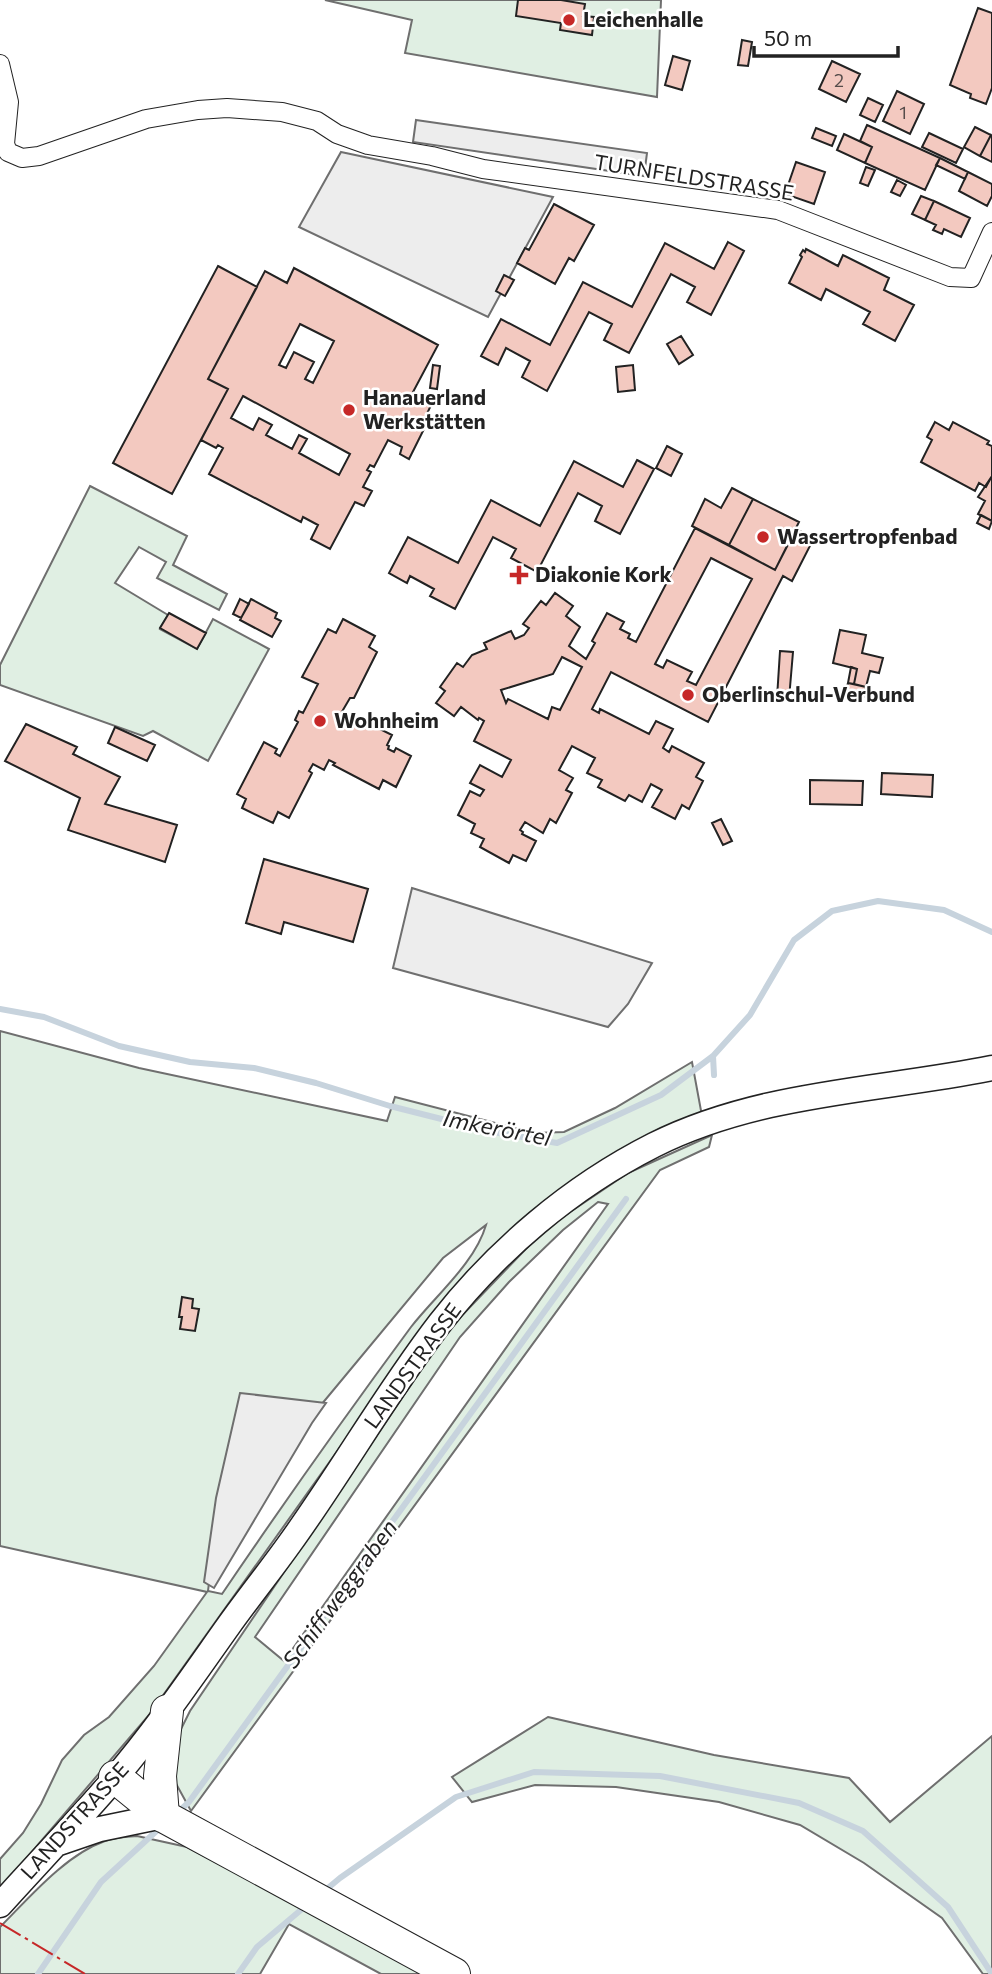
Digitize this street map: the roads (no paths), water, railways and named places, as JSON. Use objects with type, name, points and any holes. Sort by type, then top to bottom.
[{"type":"highway","points":[[163,1816],[160,1776],[167,1711]]},
{"type":"highway","points":[[116,1777],[163,1816],[454,1974]]},
{"type":"main road","name":"LANDSTRASSE","points":[[0,1905],[116,1777],[291,1542],[439,1324],[478,1278],[510,1247],[590,1182],[656,1144],[699,1126],[787,1100],[992,1068]]},
{"type":"main road","points":[[55,1844],[112,1826],[163,1816]]},
{"type":"street","name":"TURNFELDSTRASSE","points":[[0,64],[9,102],[5,144],[12,156],[39,156],[146,119],[198,110],[227,108],[282,112],[317,121],[337,134],[369,145],[432,156],[483,169],[778,211],[950,277],[971,278],[992,232]]},
{"type":"waterway","name":"Imkerörtel","points":[[0,1009],[44,1017],[119,1046],[190,1062],[254,1068],[493,1132],[557,1143],[661,1095],[713,1056],[750,1015],[794,940],[832,911],[878,901],[944,910],[992,932]]},
{"type":"waterway","points":[[713,1056],[714,1075]]},
{"type":"waterway","name":"Schiffweggraben","points":[[177,1813],[189,1802],[626,1199]]},
{"type":"waterway","points":[[322,1893],[456,1797],[534,1772],[660,1776],[799,1803],[863,1831],[948,1907],[992,1974]]},
{"type":"waterway","name":"Schiffweggraben","points":[[38,1974],[101,1882],[163,1825]]},
{"type":"waterway","points":[[238,1974],[257,1947],[308,1904]]},
{"type":"place","name":"Leichenhalle","points":[[569,20]]},
{"type":"place","name":"Hanauerland Werkstätten","points":[[349,410]]},
{"type":"place","name":"Wassertropfenbad","points":[[763,537]]},
{"type":"place","name":"Diakonie Kork","points":[[519,575]]},
{"type":"place","name":"Oberlinschul-Verbund","points":[[688,695]]},
{"type":"place","name":"Wohnheim","points":[[320,721]]}]
